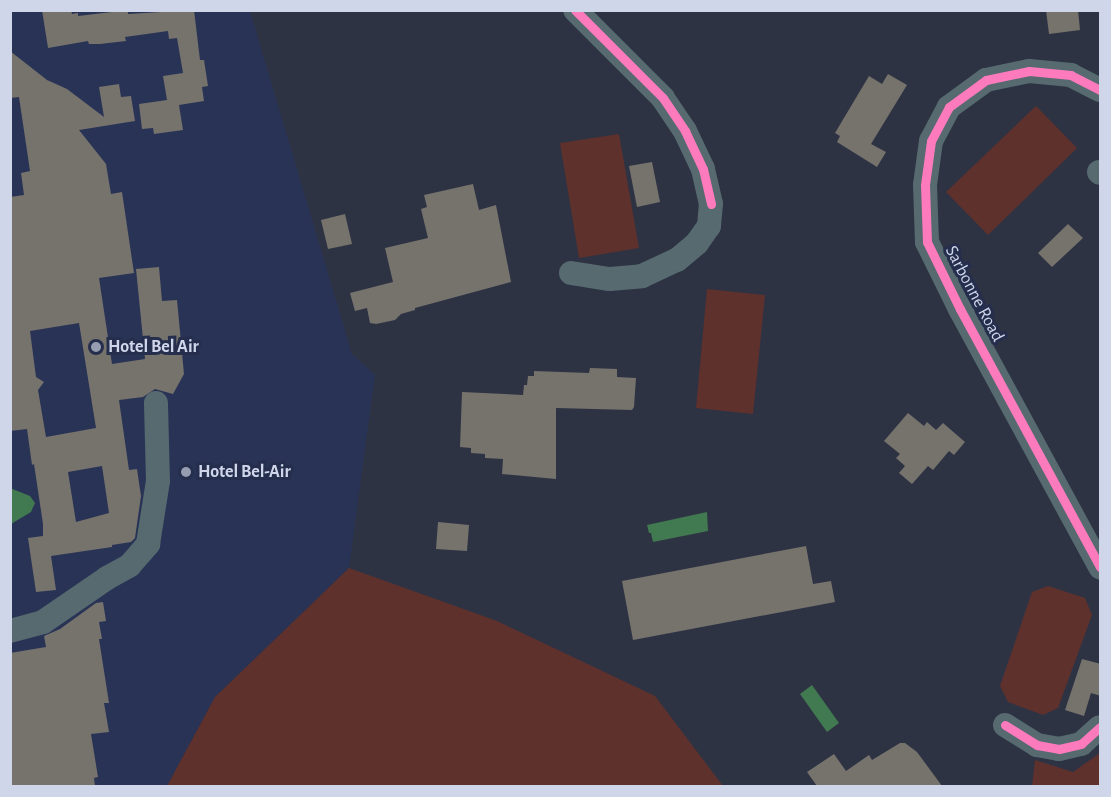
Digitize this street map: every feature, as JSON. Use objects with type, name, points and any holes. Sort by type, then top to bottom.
[{"type":"street","points":[[571,273],[610,279],[642,276],[677,260],[697,243],[709,226],[711,204],[703,169],[685,131],[663,98],[575,10]]},
{"type":"street","name":"Sarbonne Road","points":[[1101,90],[1071,75],[1029,71],[986,80],[949,107],[931,141],[925,184],[927,242],[960,309],[1101,567]]},
{"type":"street","points":[[10,631],[43,622],[130,565],[148,544],[158,481],[156,403]]},
{"type":"street","points":[[1005,725],[1036,746],[1059,749],[1081,744],[1101,727]]},
{"type":"shaded area","name":"Hotel Bel-Air","points":[[10,11],[250,11],[352,354],[375,375],[349,568],[215,697],[167,786],[11,786]]},
{"type":"shaded area","points":[[1036,106],[1077,148],[988,235],[946,192]]},
{"type":"shaded area","points":[[619,134],[639,248],[579,258],[560,143]]},
{"type":"shaded area","points":[[707,289],[765,295],[753,414],[696,408]]},
{"type":"shaded area","points":[[10,488],[30,496],[35,503],[31,512],[11,524]]},
{"type":"shaded area","points":[[707,512],[708,531],[653,542],[647,525]]},
{"type":"shaded area","points":[[349,568],[497,621],[655,696],[723,786],[167,786],[215,697]]},
{"type":"shaded area","points":[[1048,586],[1085,598],[1092,615],[1058,708],[1043,715],[1008,702],[1000,686],[1032,592]]},
{"type":"shaded area","points":[[812,685],[839,723],[827,732],[800,694]]},
{"type":"shaded area","points":[[1100,753],[1100,786],[1032,786],[1035,760],[1073,772]]},
{"type":"building","points":[[42,10],[71,10],[72,14],[78,13],[78,16],[128,11],[128,14],[194,10],[200,60],[204,60],[208,86],[202,87],[204,101],[179,105],[183,130],[154,134],[153,128],[142,129],[139,104],[167,100],[163,76],[183,73],[177,38],[169,39],[168,31],[125,37],[126,41],[89,44],[88,41],[48,48]]},
{"type":"building","points":[[1046,10],[1078,10],[1080,30],[1049,34]]},
{"type":"building","name":"Hotel Bel Air","points":[[10,51],[47,80],[67,89],[104,117],[99,87],[119,84],[121,97],[131,96],[135,121],[79,130],[106,164],[111,194],[122,192],[134,273],[99,278],[112,364],[145,359],[136,269],[159,267],[162,301],[177,300],[184,374],[173,394],[155,389],[143,397],[119,400],[129,470],[137,469],[141,496],[135,538],[131,542],[112,545],[112,547],[51,556],[56,590],[36,592],[28,538],[43,536],[43,524],[34,464],[32,465],[27,429],[10,431],[10,197],[24,195],[21,173],[30,171],[19,97],[10,98]],"holes":[[[79,323],[96,428],[46,437],[38,390],[44,382],[36,377],[30,331]],[[102,466],[109,513],[76,522],[68,472]]]},
{"type":"building","points":[[888,74],[907,85],[871,144],[886,152],[877,167],[837,142],[840,136],[835,133],[869,76],[882,84]]},
{"type":"building","points":[[652,162],[660,202],[637,207],[629,166]]},
{"type":"building","points":[[473,184],[479,210],[496,205],[511,282],[415,308],[415,310],[401,314],[395,320],[376,324],[370,323],[367,308],[355,311],[350,293],[393,282],[385,248],[428,238],[421,209],[427,207],[424,195]]},
{"type":"building","points":[[345,214],[352,244],[328,249],[321,220]]},
{"type":"building","points":[[1068,224],[1083,238],[1052,267],[1038,253]]},
{"type":"building","points":[[590,368],[617,369],[617,377],[636,378],[634,407],[632,410],[556,408],[556,479],[502,474],[503,459],[485,458],[485,454],[471,453],[471,448],[460,447],[462,392],[523,395],[528,376],[534,376],[534,371],[589,373]]},
{"type":"building","points":[[908,413],[924,426],[927,422],[936,430],[943,423],[965,442],[954,455],[949,451],[933,470],[928,466],[912,484],[899,473],[905,466],[896,458],[900,454],[884,441]]},
{"type":"building","points":[[438,522],[469,525],[467,551],[436,549]]},
{"type":"building","points":[[806,546],[813,584],[831,581],[835,602],[633,640],[622,581]]},
{"type":"building","points":[[103,602],[106,621],[99,622],[102,639],[99,639],[109,703],[104,703],[109,732],[91,734],[98,777],[94,778],[95,786],[10,786],[10,653],[46,647],[44,636],[60,629],[96,603]]},
{"type":"building","points":[[1082,659],[1101,664],[1101,696],[1091,693],[1084,716],[1065,710]]},
{"type":"building","points":[[900,743],[905,743],[917,752],[942,786],[817,786],[807,772],[834,754],[846,771],[869,755],[872,760]]},
{"type":"cycle path","points":[[575,10],[663,98],[685,131],[703,169],[711,204]]},
{"type":"cycle path","points":[[1100,90],[1071,75],[1029,71],[986,80],[949,107],[931,141],[925,185],[927,242],[960,309],[1100,567]]},
{"type":"cycle path","points":[[1005,725],[1037,745],[1059,749],[1081,744],[1100,727]]},
{"type":"place","name":"Hotel Bel Air","points":[[96,347]]},
{"type":"place","name":"Hotel Bel-Air","points":[[186,472]]}]
